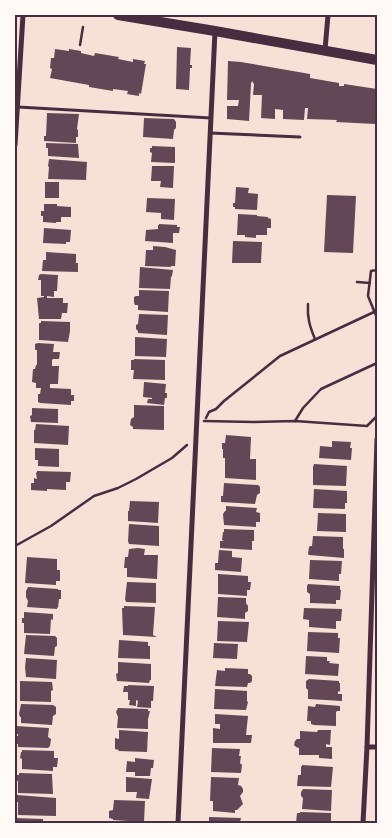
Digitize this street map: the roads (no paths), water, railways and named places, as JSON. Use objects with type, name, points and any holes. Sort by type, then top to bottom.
[{"type":"main road","points":[[118,15],[215,30],[377,60]]},
{"type":"street","points":[[15,145],[23,15]]},
{"type":"street","points":[[325,50],[328,15]]},
{"type":"street","points":[[178,823],[215,30]]},
{"type":"street","points":[[363,823],[377,439]]},
{"type":"street","points":[[367,747],[377,747]]},
{"type":"lane","points":[[17,107],[211,118]]},
{"type":"lane","points":[[210,133],[300,137]]}]
